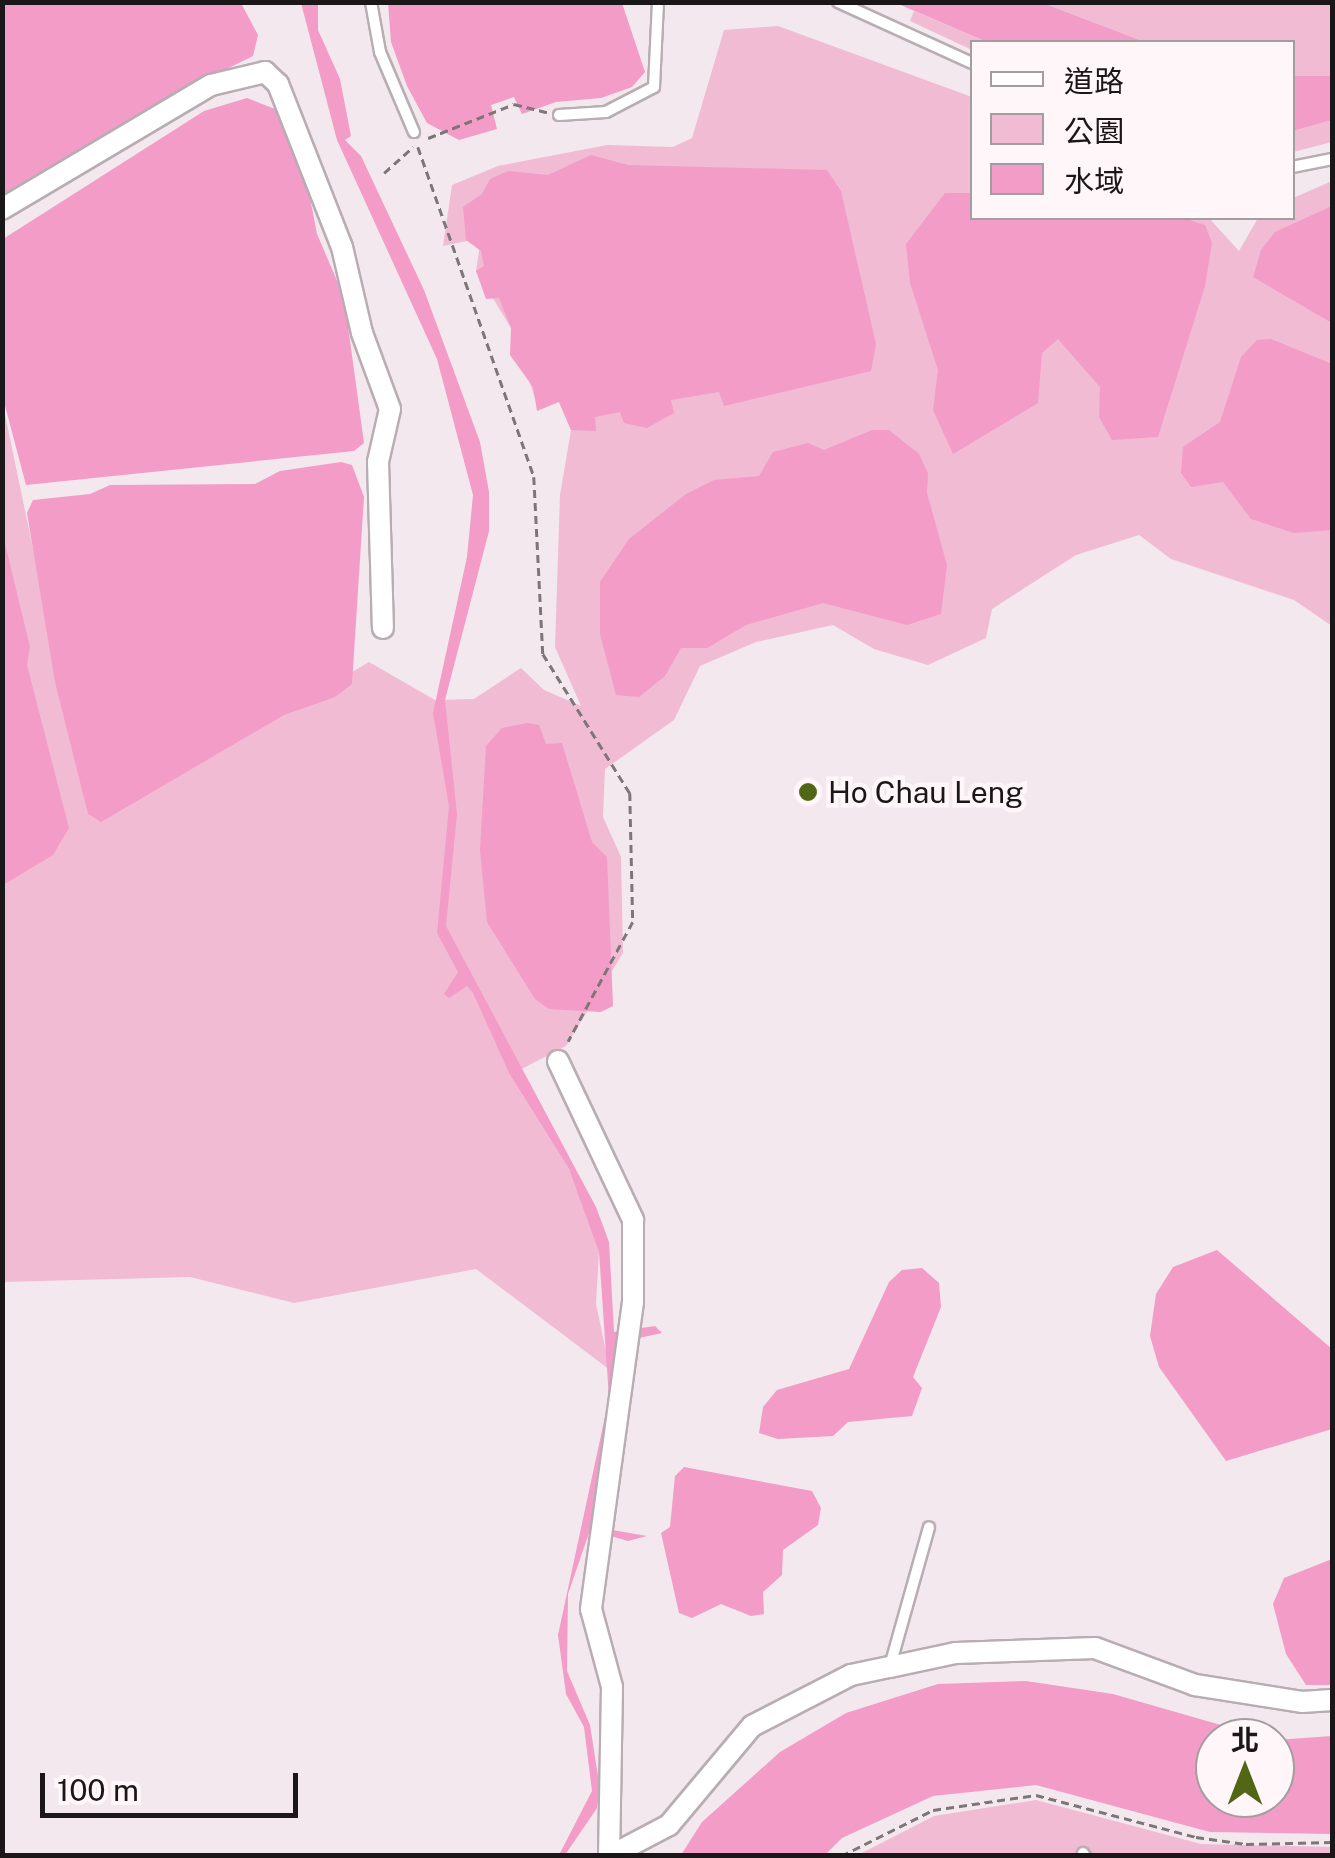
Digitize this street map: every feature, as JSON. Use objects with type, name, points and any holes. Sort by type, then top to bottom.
[{"type":"street","points":[[2,210],[211,85],[265,72],[278,84],[342,247],[362,333],[390,408],[378,462],[384,628]]},
{"type":"street","points":[[558,1061],[634,1220],[634,1302],[591,1609],[612,1687],[610,1856],[669,1825],[752,1726],[851,1676],[890,1667],[956,1653],[1095,1648],[1195,1685],[1302,1702],[1332,1700]]},
{"type":"lane","points":[[370,2],[380,52],[416,137]]},
{"type":"lane","points":[[558,115],[606,112],[654,87],[658,2]]},
{"type":"lane","points":[[838,2],[970,62]]},
{"type":"lane","points":[[1295,166],[1332,158]]},
{"type":"lane","points":[[890,1667],[930,1527]]},
{"type":"path","points":[[384,174],[416,137],[514,104],[558,115]]},
{"type":"path","points":[[416,137],[430,197],[534,477],[542,654],[630,793],[634,922],[558,1061]]},
{"type":"path","points":[[841,1856],[933,1810],[1036,1795],[1196,1837],[1246,1844],[1332,1842]]},
{"type":"green space","points":[[1043,3],[1332,3],[1332,76],[1295,76],[1295,40],[1140,40]]},
{"type":"green space","points":[[914,11],[982,40],[970,40],[970,49],[910,21]]},
{"type":"green space","points":[[778,26],[970,96],[970,220],[1211,220],[1239,251],[1257,220],[1295,220],[1295,197],[1332,181],[1332,626],[1294,600],[1171,559],[1139,535],[1076,555],[992,609],[986,638],[928,665],[874,649],[833,625],[756,642],[700,666],[674,720],[605,769],[603,817],[621,857],[623,953],[566,1046],[510,1075],[569,1169],[586,1209],[599,1252],[596,1304],[610,1370],[476,1269],[294,1303],[190,1277],[3,1282],[2,400],[88,813],[101,821],[369,662],[435,700],[474,699],[521,668],[544,690],[581,706],[555,647],[560,495],[571,430],[559,402],[536,401],[511,328],[476,271],[481,238],[443,246],[452,185],[498,166],[607,145],[673,147],[692,138],[724,30]]},
{"type":"green space","points":[[1332,120],[1332,142],[1295,151],[1295,130]]},
{"type":"green space","points":[[1036,1800],[1201,1844],[1332,1847],[1332,1856],[856,1856],[934,1816]]},
{"type":"water","points":[[3,3],[241,3],[258,35],[253,56],[184,90],[3,200]]},
{"type":"water","points":[[301,3],[318,3],[318,30],[340,79],[351,136],[345,140],[361,156],[424,290],[480,442],[489,492],[489,531],[445,700],[457,814],[446,926],[596,1207],[609,1242],[614,1332],[655,1326],[662,1333],[616,1343],[618,1369],[595,1515],[601,1528],[647,1536],[628,1541],[590,1530],[568,1594],[567,1671],[590,1725],[600,1789],[597,1808],[565,1855],[559,1855],[592,1791],[584,1727],[566,1694],[558,1635],[609,1398],[599,1252],[569,1169],[510,1075],[473,993],[467,986],[449,998],[444,994],[458,972],[437,933],[449,806],[433,713],[467,557],[473,495],[437,359],[337,140]]},
{"type":"water","points":[[388,3],[622,3],[645,72],[632,87],[601,98],[556,102],[522,114],[514,97],[491,105],[497,129],[459,140],[427,123],[407,86],[391,42]]},
{"type":"water","points":[[896,3],[1043,3],[1140,40],[982,40]]},
{"type":"water","points":[[1295,76],[1332,76],[1332,120],[1295,130]]},
{"type":"water","points":[[247,98],[275,109],[306,177],[317,234],[344,297],[364,443],[354,451],[26,485],[3,398],[3,239],[204,111]]},
{"type":"water","points":[[591,155],[628,165],[827,170],[841,191],[876,344],[871,371],[724,406],[719,392],[671,400],[674,413],[647,428],[624,423],[620,412],[595,417],[596,431],[571,430],[559,402],[537,411],[533,387],[510,355],[511,328],[499,298],[486,299],[476,271],[484,266],[481,251],[466,240],[463,207],[482,194],[490,179],[508,171],[548,175]]},
{"type":"water","points":[[945,193],[970,193],[970,220],[1189,220],[1205,225],[1212,243],[1205,286],[1158,437],[1112,440],[1099,417],[1100,387],[1058,339],[1042,353],[1038,403],[953,454],[933,410],[938,370],[910,283],[906,244]]},
{"type":"water","points":[[1332,206],[1332,323],[1253,277],[1261,250],[1275,232]]},
{"type":"water","points":[[1271,339],[1332,364],[1332,530],[1294,533],[1251,519],[1223,482],[1191,487],[1181,473],[1183,447],[1220,422],[1241,357],[1257,340]]},
{"type":"water","points":[[872,430],[889,430],[919,454],[928,473],[927,493],[947,565],[941,614],[907,625],[823,603],[746,625],[707,648],[681,648],[665,676],[639,697],[616,695],[600,634],[600,582],[629,539],[686,494],[714,480],[759,476],[773,452],[808,443],[824,450]]},
{"type":"water","points":[[341,462],[352,465],[364,497],[352,684],[335,697],[284,715],[101,822],[88,814],[55,682],[27,513],[33,500],[90,494],[110,485],[255,484],[280,471]]},
{"type":"water","points":[[2,531],[30,647],[27,665],[69,828],[53,855],[3,885]]},
{"type":"water","points":[[539,725],[546,744],[562,743],[592,842],[607,857],[613,1006],[601,1012],[549,1009],[535,999],[487,922],[480,850],[486,746],[502,728]]},
{"type":"water","points":[[1217,1250],[1332,1349],[1332,1429],[1226,1461],[1159,1367],[1150,1336],[1156,1294],[1173,1267]]},
{"type":"water","points":[[922,1268],[939,1283],[941,1307],[913,1377],[922,1388],[912,1416],[848,1422],[833,1436],[778,1439],[759,1433],[763,1407],[777,1390],[849,1369],[889,1282],[902,1270]]},
{"type":"water","points":[[684,1467],[812,1491],[821,1508],[818,1525],[783,1550],[782,1575],[763,1592],[764,1614],[751,1616],[721,1604],[692,1618],[679,1613],[661,1533],[670,1527],[675,1476]]},
{"type":"water","points":[[1332,1559],[1332,1685],[1306,1685],[1286,1654],[1273,1604],[1284,1578]]},
{"type":"water","points":[[1026,1681],[1113,1694],[1196,1718],[1195,1818],[1295,1818],[1295,1739],[1332,1736],[1332,1834],[1210,1832],[1036,1785],[933,1796],[842,1838],[825,1855],[681,1855],[702,1822],[780,1752],[846,1713],[938,1684]]},
{"type":"place","name":"Ho Chau Leng","points":[[808,792]]}]
